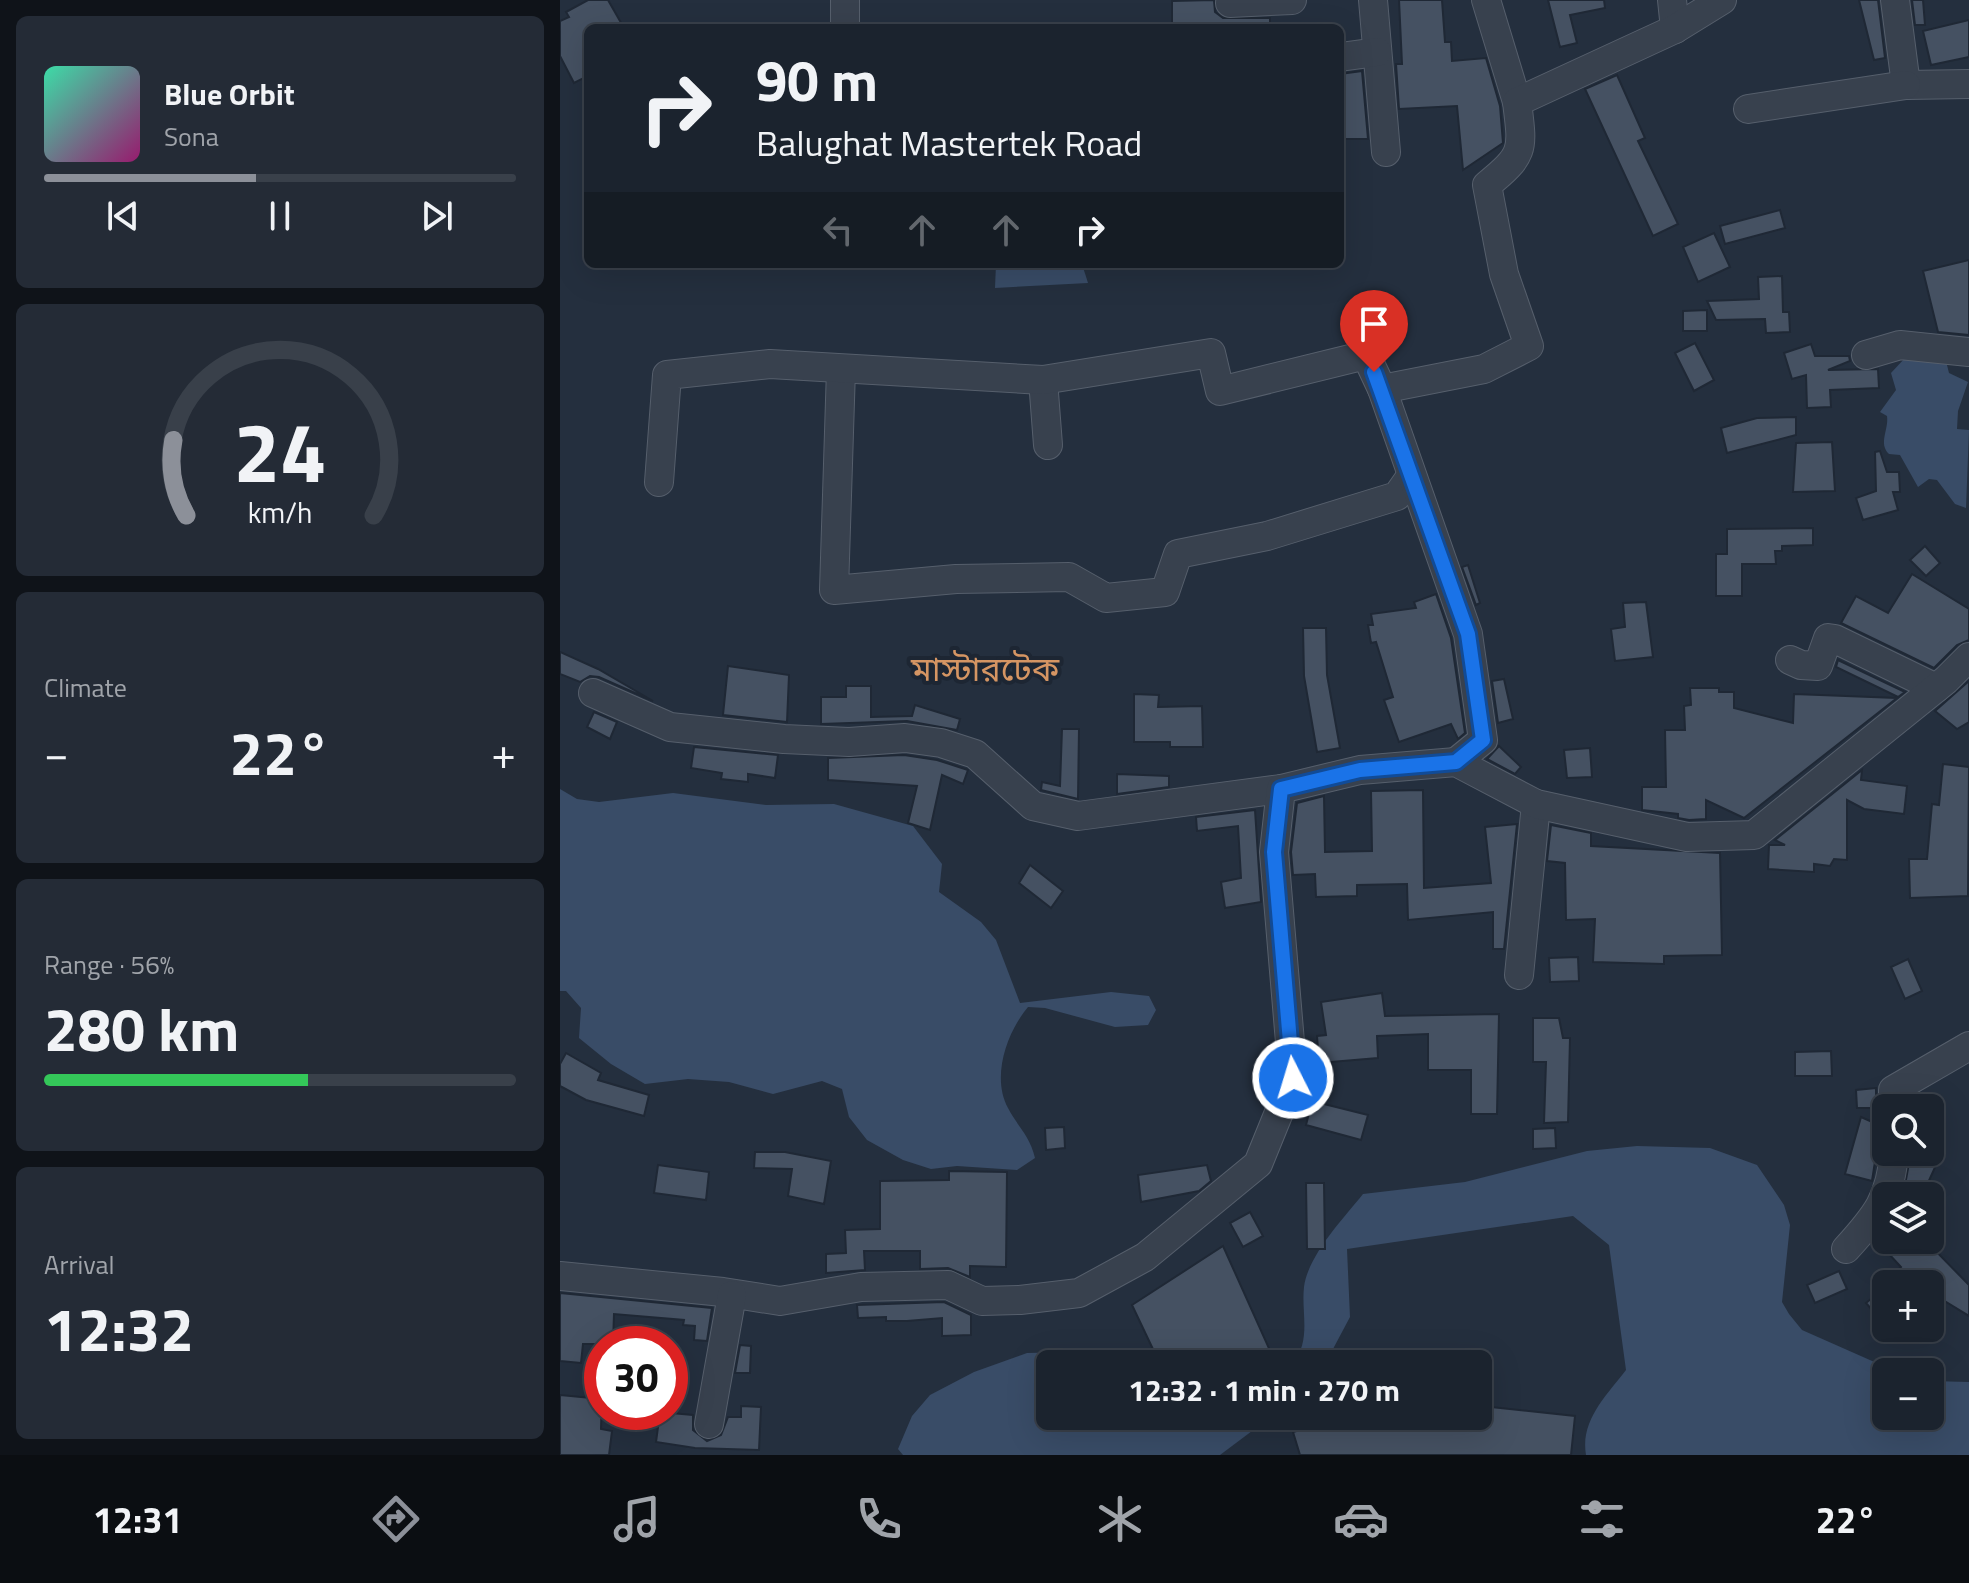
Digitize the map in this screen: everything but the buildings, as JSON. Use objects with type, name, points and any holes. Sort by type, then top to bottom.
[{"type":"street","points":[[845,0],[845,24]]},
{"type":"street","points":[[1230,3],[1292,0]]},
{"type":"street","points":[[1373,0],[1386,152]]},
{"type":"street","points":[[1382,389],[1484,369],[1529,346],[1504,274],[1487,185],[1516,162],[1522,138],[1517,102],[1486,0]]},
{"type":"street","points":[[1672,0],[1675,29]]},
{"type":"street","points":[[1517,102],[1675,29],[1722,0]]},
{"type":"street","points":[[1895,0],[1906,85]]},
{"type":"street","points":[[1344,56],[1377,52]]},
{"type":"street","points":[[1748,109],[1906,85],[1969,84]]},
{"type":"street","points":[[1866,355],[1900,345],[1969,352]]},
{"type":"street","points":[[659,482],[667,375],[770,364],[1043,380],[1211,353],[1220,391],[1366,355],[1382,389],[1468,634],[1483,740],[1456,762]]},
{"type":"street","points":[[841,369],[834,590],[956,579],[1069,577],[1106,598],[1165,592],[1178,554],[1267,536],[1397,496],[1411,476]]},
{"type":"street","points":[[1043,380],[1048,445]]},
{"type":"street","points":[[1790,660],[1801,665],[1818,666],[1828,638],[1835,639],[1936,688]]},
{"type":"street","points":[[593,693],[670,727],[784,739],[849,742],[905,738],[941,743],[975,754],[1033,806],[1078,816],[1281,789],[1360,770],[1456,762],[1536,804],[1687,837],[1754,835],[1936,688],[1969,657]]},
{"type":"street","points":[[560,1276],[780,1301],[861,1287],[948,1285],[982,1301],[1079,1293],[1145,1257],[1258,1164],[1293,1078],[1274,852],[1281,789]]},
{"type":"street","points":[[1519,975],[1536,804]]},
{"type":"street","points":[[1893,1094],[1893,1090],[1969,1046]]},
{"type":"street","points":[[1846,1249],[1877,1214],[1891,1184],[1893,1166]]},
{"type":"street","points":[[709,1424],[732,1295]]},
{"type":"water","points":[[996,268],[1083,268],[1088,283],[995,288]]},
{"type":"water","points":[[1905,358],[1946,361],[1949,373],[1968,382],[1958,411],[1957,429],[1969,430],[1966,508],[1955,504],[1937,480],[1929,479],[1918,487],[1900,455],[1889,454],[1886,450],[1887,416],[1880,412],[1896,390],[1891,373]]},
{"type":"water","points":[[560,789],[577,799],[599,802],[673,793],[766,805],[834,804],[913,826],[942,864],[939,892],[981,922],[996,940],[1020,1003],[1111,992],[1149,996],[1156,1010],[1148,1025],[1115,1027],[1045,1008],[1028,1007],[1008,1042],[1001,1069],[1003,1096],[1035,1158],[1017,1170],[957,1166],[931,1169],[903,1160],[867,1140],[849,1117],[842,1089],[822,1081],[773,1094],[729,1082],[688,1079],[645,1084],[611,1064],[579,1038],[581,1008],[566,991],[560,991]]},
{"type":"water","points":[[1637,1146],[1710,1148],[1757,1165],[1784,1205],[1790,1225],[1782,1302],[1802,1330],[1872,1361],[1872,1430],[1944,1430],[1944,1381],[1969,1382],[1969,1455],[1586,1455],[1585,1442],[1591,1419],[1626,1370],[1609,1245],[1573,1216],[1347,1249],[1350,1317],[1332,1350],[1300,1350],[1304,1336],[1304,1287],[1312,1262],[1363,1194],[1465,1182],[1587,1151]]},
{"type":"water","points":[[1027,1353],[1036,1353],[1036,1430],[1253,1430],[1220,1455],[903,1455],[898,1449],[912,1416],[930,1395],[974,1372]]},
{"type":"district","name":"মাস্টারটেক","points":[[985,669]]},
{"type":"route","points":[[1293,1078],[1274,852],[1281,789],[1360,770],[1456,762],[1483,740],[1468,634],[1374,372]]}]
